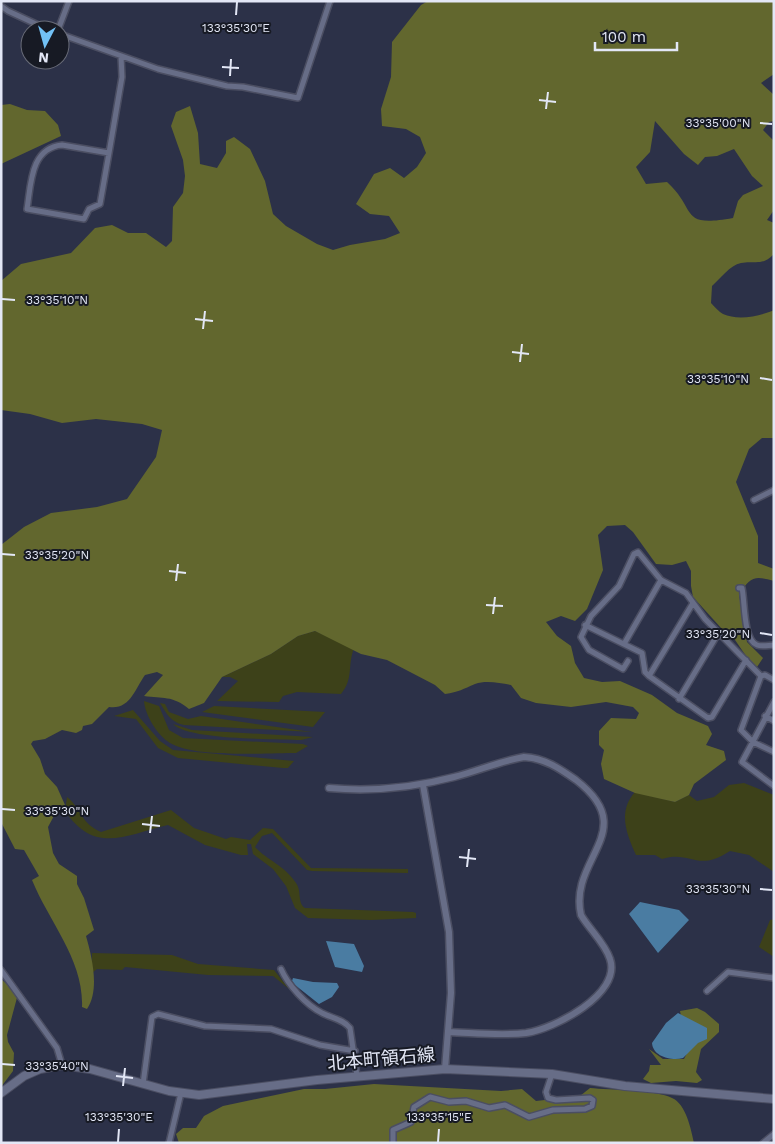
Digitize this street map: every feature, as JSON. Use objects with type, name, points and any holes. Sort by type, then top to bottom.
[{"type":"main road","name":"北本町領石線","points":[[1,1093],[24,1076],[40,1069],[62,1065],[90,1069],[182,1093],[218,1093],[357,1076],[445,1069],[552,1074],[625,1086],[774,1099]]},
{"type":"street","points":[[62,20],[69,1]]},
{"type":"street","points":[[70,38],[158,69],[228,86],[243,87],[298,98],[330,1]]},
{"type":"street","points":[[1,6],[28,20]]},
{"type":"street","points":[[109,153],[62,145],[44,153],[34,165],[27,209],[84,218],[90,209],[100,204],[109,153],[122,77],[121,56]]},
{"type":"street","points":[[754,500],[774,490]]},
{"type":"street","points":[[628,661],[623,669],[589,650],[581,641],[585,625],[619,586],[638,552],[662,580],[686,592],[693,603],[761,676],[765,675],[774,680]]},
{"type":"street","points":[[624,644],[662,580]]},
{"type":"street","points":[[739,588],[742,588],[744,595],[743,609],[750,640],[757,645],[774,645]]},
{"type":"street","points":[[649,676],[693,603]]},
{"type":"street","points":[[585,625],[642,653],[645,672],[649,676],[708,718],[712,717],[746,660]]},
{"type":"street","points":[[679,698],[719,632]]},
{"type":"street","points":[[761,676],[740,730],[753,742],[774,752]]},
{"type":"street","points":[[774,702],[742,762],[774,786]]},
{"type":"street","points":[[765,716],[774,720]]},
{"type":"street","points":[[330,788],[391,790],[423,785],[509,759],[537,758],[566,772],[592,793],[603,813],[604,824],[600,840],[582,884],[579,906],[581,914],[611,960],[611,978],[607,987],[600,995],[586,1005],[545,1028],[508,1034],[450,1032]]},
{"type":"street","points":[[423,785],[449,932],[451,963],[450,1032],[445,1069]]},
{"type":"street","points":[[281,969],[292,987],[315,1009],[348,1025],[352,1034],[357,1076]]},
{"type":"street","points":[[1,970],[56,1048],[62,1065]]},
{"type":"street","points":[[707,991],[728,972],[774,978]]},
{"type":"street","points":[[143,1084],[152,1017],[158,1014],[204,1026],[271,1028],[320,1045],[354,1051]]},
{"type":"street","points":[[393,1143],[393,1130],[411,1122],[414,1107],[430,1097],[449,1102],[466,1101],[490,1108],[505,1105],[529,1117],[553,1110],[585,1109],[592,1106],[593,1100],[590,1098],[556,1100],[548,1098],[546,1092],[552,1074]]},
{"type":"street","points":[[169,1143],[182,1093]]},
{"type":"street","points":[[767,1142],[774,1134]]},
{"type":"green space","points":[[428,1],[774,1],[774,74],[761,83],[774,95],[774,121],[769,122],[763,130],[774,141],[774,210],[767,220],[774,223],[774,254],[762,262],[741,263],[729,269],[712,286],[711,303],[723,314],[735,317],[756,316],[774,310],[774,438],[762,438],[749,449],[736,482],[758,536],[758,563],[774,569],[774,581],[762,578],[753,579],[746,584],[739,595],[747,642],[763,658],[757,667],[746,656],[733,637],[722,629],[693,597],[691,571],[686,561],[672,565],[656,564],[633,532],[625,525],[607,526],[598,535],[603,570],[587,609],[575,621],[561,616],[546,622],[557,636],[571,646],[575,663],[584,678],[602,682],[620,681],[652,695],[677,713],[708,726],[712,734],[706,745],[724,751],[726,760],[694,784],[689,795],[675,802],[635,793],[604,779],[601,764],[604,750],[599,745],[599,731],[611,718],[636,719],[639,713],[633,707],[606,702],[571,707],[536,703],[521,698],[511,685],[493,682],[475,684],[445,694],[435,685],[387,660],[361,654],[315,631],[298,636],[271,654],[222,677],[204,703],[189,709],[177,701],[167,698],[144,696],[163,675],[157,672],[145,675],[127,702],[116,707],[109,707],[92,724],[83,726],[82,730],[76,733],[62,730],[45,739],[33,741],[31,744],[40,759],[45,774],[57,787],[65,805],[55,814],[48,827],[53,853],[59,864],[77,876],[77,884],[84,898],[94,930],[86,936],[94,973],[93,993],[87,1009],[82,1007],[81,990],[72,957],[32,880],[39,876],[24,850],[15,849],[1,822],[1,545],[24,527],[51,513],[97,507],[127,499],[156,457],[162,430],[142,424],[96,419],[62,423],[30,414],[1,410],[1,281],[21,264],[71,253],[95,228],[112,225],[128,233],[146,233],[166,247],[172,241],[173,207],[183,193],[185,176],[183,160],[171,126],[176,112],[190,106],[198,133],[200,164],[217,168],[226,153],[226,141],[234,137],[250,149],[265,181],[273,214],[286,226],[317,244],[333,250],[385,239],[400,233],[389,216],[370,214],[356,204],[374,174],[390,168],[404,178],[417,167],[426,153],[420,137],[406,129],[382,126],[381,109],[391,77],[392,42],[421,5]],"holes":[[[655,121],[684,154],[698,165],[705,157],[717,156],[734,149],[752,176],[763,186],[743,195],[738,201],[733,218],[704,221],[696,218],[667,182],[646,184],[636,167],[650,152]]]},
{"type":"green space","points":[[10,104],[27,110],[45,111],[58,125],[61,136],[1,164],[1,105]]},
{"type":"green space","points":[[315,631],[354,648],[348,683],[341,694],[297,692],[283,696],[279,702],[217,701],[238,681],[230,677],[222,677],[271,654],[298,636]]},
{"type":"green space","points":[[144,701],[159,706],[169,730],[183,738],[303,744],[308,746],[296,753],[249,754],[213,753],[181,748],[170,743],[156,730],[149,718]]},
{"type":"green space","points":[[160,703],[165,704],[169,712],[188,719],[201,716],[312,732],[184,725],[172,720]]},
{"type":"green space","points":[[214,706],[325,712],[313,727],[202,712]]},
{"type":"green space","points":[[133,710],[160,741],[173,750],[294,761],[288,768],[283,768],[178,758],[158,748],[136,719],[114,716]]},
{"type":"green space","points":[[173,724],[192,730],[313,737],[301,740],[213,736],[181,729]]},
{"type":"green space","points":[[744,783],[774,795],[774,872],[749,855],[730,851],[719,857],[702,861],[680,857],[662,859],[655,855],[636,855],[625,824],[626,807],[635,792],[675,802],[689,795],[697,801],[714,797],[729,785]]},
{"type":"green space","points":[[67,797],[85,820],[101,832],[171,810],[194,828],[226,839],[231,837],[250,840],[263,828],[273,829],[311,868],[408,869],[408,873],[307,870],[272,833],[262,836],[255,847],[291,877],[298,886],[301,903],[305,908],[413,912],[416,913],[416,918],[371,920],[308,918],[295,908],[286,886],[273,869],[253,854],[251,844],[247,844],[248,855],[241,855],[205,845],[168,825],[124,837],[99,837],[88,833],[76,825],[65,811]]},
{"type":"green space","points":[[774,919],[774,957],[759,947],[770,920]]},
{"type":"green space","points":[[92,953],[172,955],[198,964],[274,970],[289,989],[273,976],[208,975],[125,967],[122,970],[97,969],[92,973]]},
{"type":"green space","points":[[1,979],[18,994],[7,1035],[8,1042],[14,1053],[13,1071],[1,1087]]},
{"type":"green space","points":[[697,1008],[719,1024],[719,1032],[701,1049],[696,1072],[702,1080],[697,1083],[676,1081],[651,1083],[643,1079],[649,1071],[650,1065],[661,1065],[649,1049],[663,1059],[684,1059],[688,1051],[680,1011]]},
{"type":"green space","points":[[374,1084],[501,1091],[522,1089],[536,1101],[580,1096],[590,1088],[656,1093],[672,1098],[681,1106],[687,1118],[694,1143],[179,1143],[176,1134],[183,1128],[196,1128],[204,1116],[223,1106],[304,1089]]},
{"type":"water","points":[[640,902],[679,910],[689,920],[658,953],[629,914]]},
{"type":"water","points":[[326,941],[354,944],[364,966],[362,972],[335,967]]},
{"type":"water","points":[[293,978],[313,982],[337,983],[339,987],[332,997],[319,1004],[295,985],[292,981]]},
{"type":"water","points":[[678,1013],[707,1028],[707,1039],[698,1043],[683,1058],[664,1057],[656,1052],[652,1043],[666,1023]]}]
